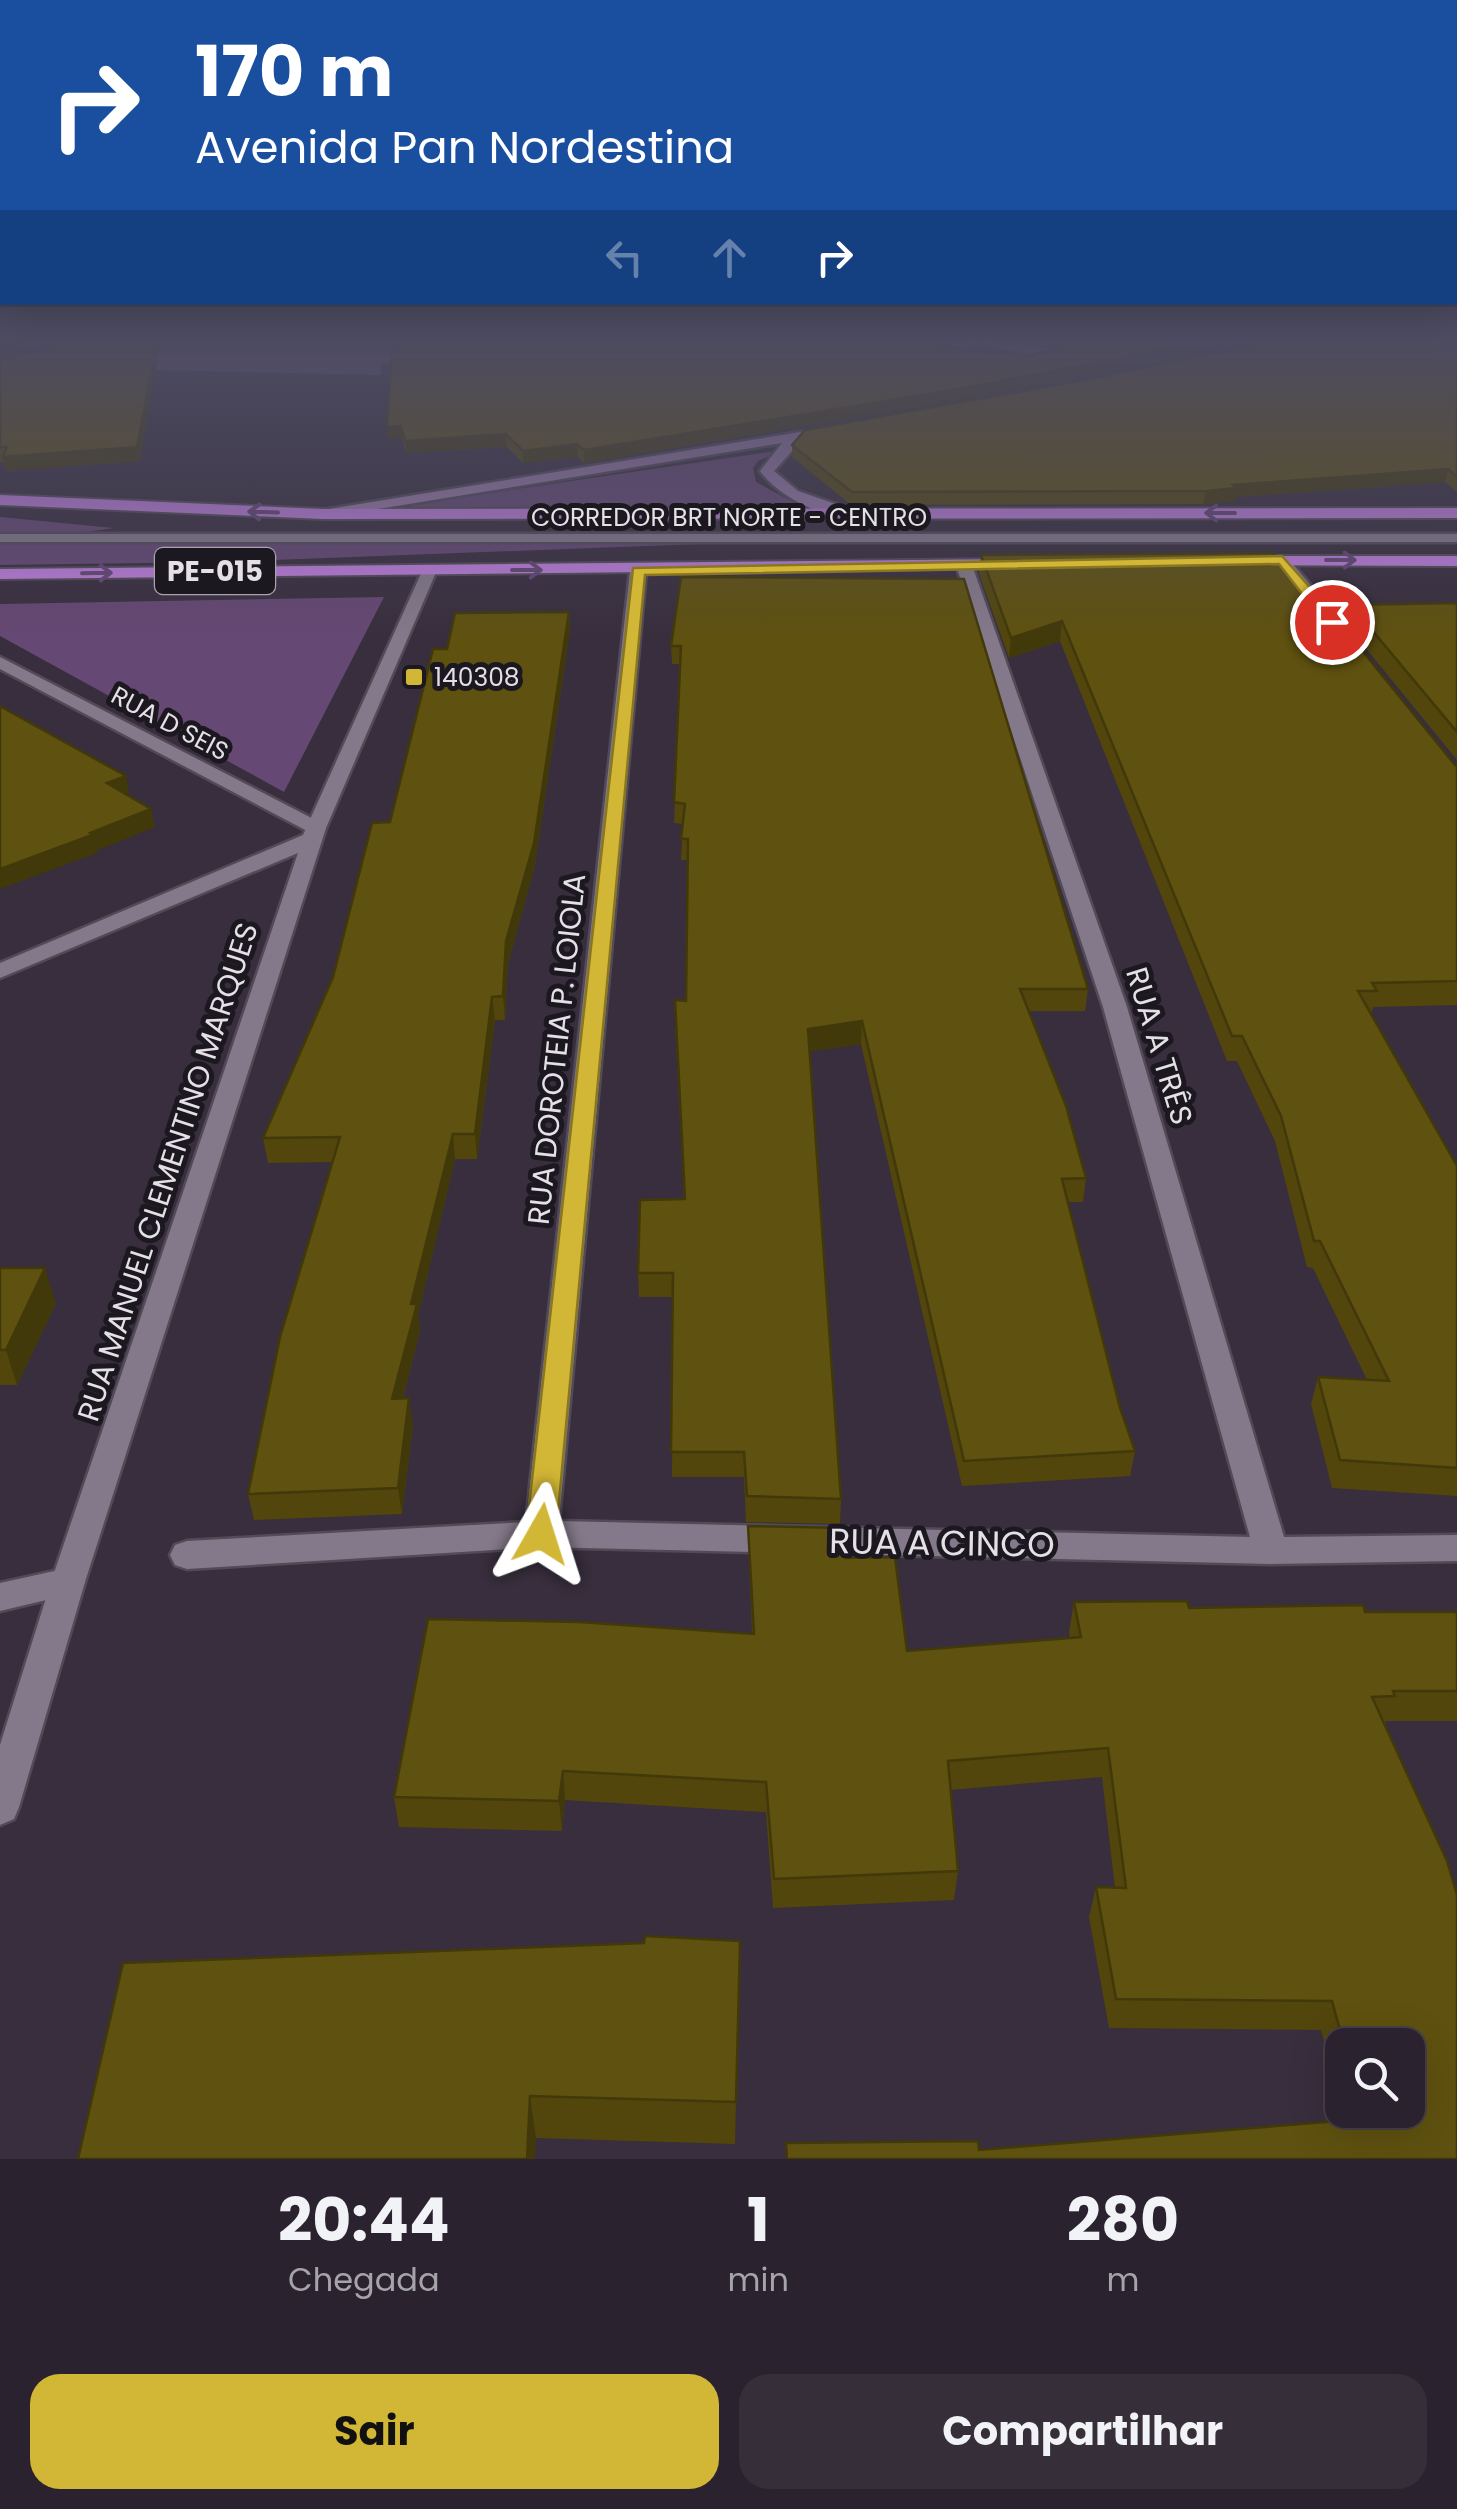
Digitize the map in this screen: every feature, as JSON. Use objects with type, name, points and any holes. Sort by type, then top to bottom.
[{"type":"highway","name":"PE-015","points":[[0,500],[323,514],[1457,512]]},
{"type":"highway","points":[[1223,561],[1457,561]]},
{"type":"highway","name":"PE-015","points":[[0,574],[638,571],[1044,564]]},
{"type":"main road","points":[[323,514],[793,438]]},
{"type":"main road","points":[[797,438],[772,461],[768,470],[774,481],[815,504],[850,514]]},
{"type":"street","name":"CORREDOR BRT NORTE - CENTRO","points":[[0,538],[1457,538]]},
{"type":"street","points":[[1282,560],[1332,622]]},
{"type":"street","name":"RUA A TRÊS","points":[[964,565],[1115,1007],[1271,1552]]},
{"type":"street","name":"RUA MANUEL CLEMENTINO MARQUES","points":[[0,1807],[68,1582],[314,834],[429,570]]},
{"type":"street","name":"RUA DOROTEIA P. LOIOLA","points":[[541,1534],[638,571]]},
{"type":"street","name":"RUA D SEIS","points":[[0,662],[314,834]]},
{"type":"street","points":[[0,972],[314,834]]},
{"type":"street","name":"RUA A CINCO","points":[[187,1555],[541,1534],[1271,1552],[1457,1548]]},
{"type":"street","points":[[0,1596],[68,1582]]},
{"type":"shaded area","points":[[782,450],[758,461],[753,468],[756,482],[808,510],[413,509],[408,505]]},
{"type":"shaded area","points":[[0,517],[114,528],[65,535],[0,535]]},
{"type":"shaded area","points":[[0,538],[806,540],[218,562],[0,565]]},
{"type":"shaded area","points":[[384,597],[284,792],[0,636],[0,604]]},
{"type":"building","points":[[0,438],[139,438],[137,447],[3,457],[7,447],[0,447]]},
{"type":"building","points":[[404,438],[452,438],[405,441]]},
{"type":"building","points":[[510,438],[660,438],[584,450],[577,444],[523,451]]},
{"type":"building","points":[[798,438],[1457,438],[1457,477],[1448,469],[1233,485],[1237,488],[1206,491],[852,492],[792,445]]},
{"type":"building","points":[[1272,553],[1325,605],[1457,764],[1457,981],[1372,983],[1377,991],[1358,991],[1457,1166],[1457,1468],[1340,1460],[1318,1377],[1389,1381],[1320,1241],[1314,1241],[1281,1116],[1242,1036],[1232,1036],[1062,621],[1011,638],[981,555]]},
{"type":"building","points":[[681,577],[964,579],[1088,989],[1020,989],[1066,1106],[1086,1178],[1062,1179],[1120,1408],[1135,1451],[964,1461],[862,1021],[808,1029],[841,1499],[747,1496],[744,1452],[671,1452],[673,1273],[638,1273],[640,1200],[685,1199],[675,1000],[686,1001],[688,839],[681,839],[685,804],[674,802],[681,646],[671,646]]},
{"type":"building","points":[[1457,603],[1457,732],[1351,605]]},
{"type":"building","points":[[569,612],[534,843],[506,941],[503,996],[492,997],[475,1134],[453,1134],[411,1304],[417,1304],[392,1399],[409,1398],[398,1488],[248,1494],[280,1337],[340,1137],[263,1138],[333,977],[372,823],[390,822],[433,649],[447,649],[455,613]]},
{"type":"building","points":[[0,706],[126,776],[107,783],[151,809],[0,869]]},
{"type":"building","points":[[0,1268],[45,1268],[6,1350],[0,1350]]},
{"type":"building","points":[[748,1526],[844,1528],[846,1558],[895,1557],[907,1651],[1081,1637],[1074,1602],[1187,1601],[1189,1608],[1363,1605],[1365,1612],[1457,1612],[1457,1691],[1393,1691],[1395,1696],[1372,1697],[1447,1861],[1457,1895],[1457,2159],[787,2159],[786,2143],[978,2141],[979,2150],[1325,2122],[1325,2128],[1425,2128],[1425,2028],[1339,2028],[1332,2001],[1116,1999],[1096,1887],[1126,1888],[1108,1748],[948,1761],[958,1871],[774,1879],[766,1782],[563,1771],[559,1801],[394,1797],[428,1619],[579,1622],[754,1634]]},
{"type":"building","points":[[645,1936],[740,1941],[736,2102],[530,2096],[527,2159],[78,2159],[123,1963],[644,1943]]},
{"type":"place","name":"140308","points":[[414,677]]},
{"type":"route","points":[[541,1534],[638,571],[1282,560],[1332,622]]}]
